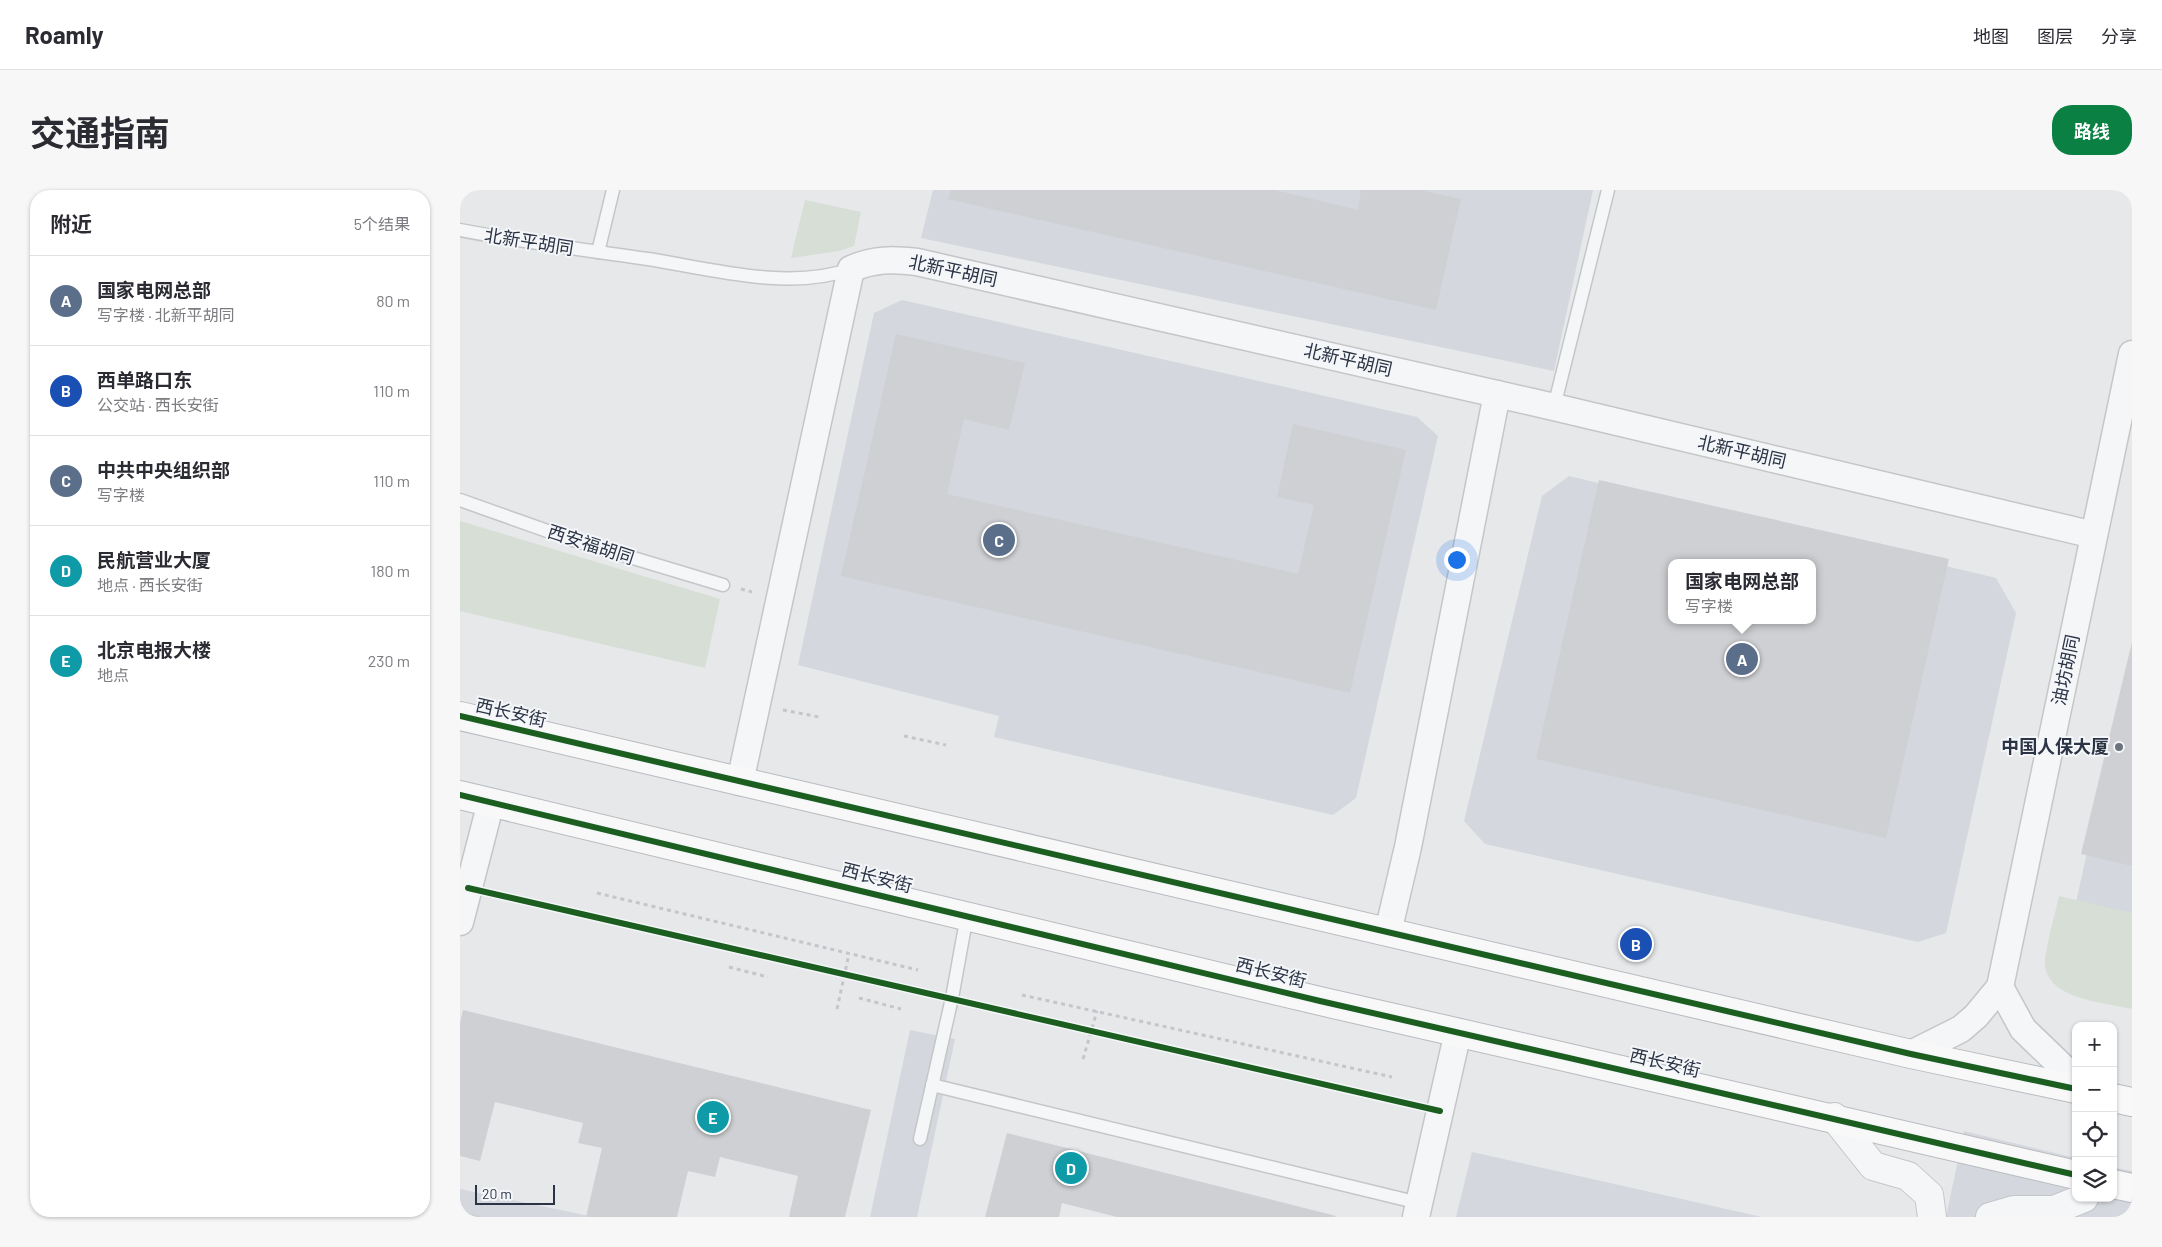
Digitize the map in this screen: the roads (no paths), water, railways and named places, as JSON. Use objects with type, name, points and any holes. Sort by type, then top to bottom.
[{"type":"highway","name":"西长安街","points":[[460,716],[1911,1054],[2072,1088]]},
{"type":"highway","name":"西长安街","points":[[460,795],[1320,1000],[1834,1117],[2072,1174]]},
{"type":"highway","points":[[2117,1099],[2132,1102]]},
{"type":"street","name":"北新平胡同","points":[[850,269],[866,262],[884,260],[917,262],[1554,407],[2094,535]]},
{"type":"street","points":[[740,782],[850,269]]},
{"type":"street","name":"油坊胡同","points":[[1911,1054],[1961,1029],[1976,1016],[2000,987],[2132,358]]},
{"type":"street","points":[[1388,932],[1408,847],[1497,394]]},
{"type":"street","points":[[460,922],[491,802]]},
{"type":"street","points":[[2000,987],[2023,1029],[2072,1076]]},
{"type":"street","points":[[1417,1210],[1458,1032]]},
{"type":"street","points":[[1834,1117],[1873,1166],[1908,1176],[1929,1195],[1932,1217]]},
{"type":"street","points":[[1990,1217],[2014,1210],[2054,1210],[2074,1202]]},
{"type":"lane","name":"北新平胡同","points":[[598,252],[613,190]]},
{"type":"lane","points":[[1554,407],[1608,190]]},
{"type":"lane","name":"北新平胡同","points":[[460,230],[523,242],[770,277],[812,278],[832,276],[850,269]]},
{"type":"lane","name":"西安福胡同","points":[[460,500],[587,544],[723,585]]},
{"type":"lane","points":[[920,1139],[952,998],[968,915]]},
{"type":"lane","points":[[932,1085],[1417,1210]]},
{"type":"place","name":"中共中央组织部","points":[[999,540]]},
{"type":"place","name":"国家电网总部","points":[[1742,659]]},
{"type":"place","name":"中国人保大厦","points":[[2119,747]]},
{"type":"place","name":"西单路口东","points":[[1636,944]]},
{"type":"place","name":"北京电报大楼","points":[[713,1117]]},
{"type":"place","name":"民航营业大厦","points":[[1071,1168]]}]
